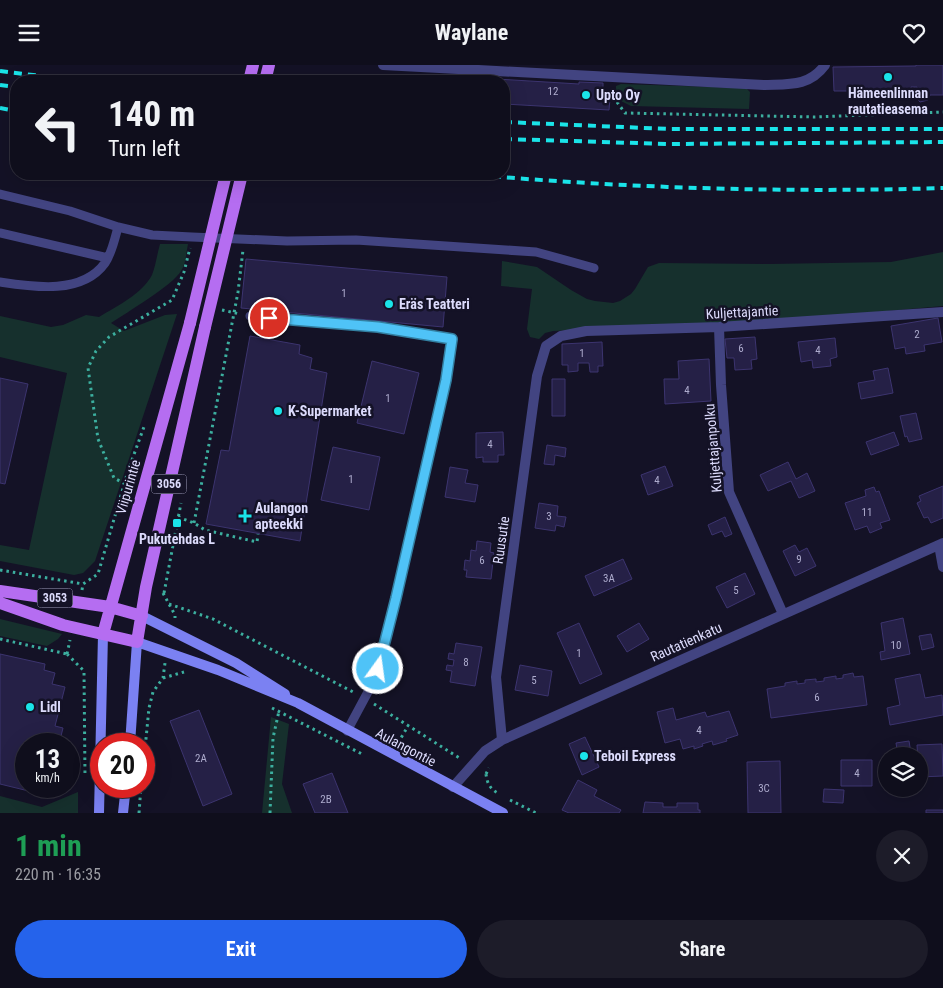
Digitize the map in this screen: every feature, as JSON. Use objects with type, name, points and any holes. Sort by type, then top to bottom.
[{"type":"main road","name":"Viipurintie","points":[[99,813],[103,634],[190,323],[225,180]]},
{"type":"main road","name":"3056","points":[[131,733],[137,642],[148,577],[241,180]]},
{"type":"main road","name":"3053","points":[[0,591],[110,607],[142,616]]},
{"type":"main road","name":"3053","points":[[0,603],[64,625],[103,634]]},
{"type":"main road","name":"Aulangontie","points":[[142,616],[236,663],[272,684],[298,703],[347,731],[503,813]]},
{"type":"main road","points":[[103,634],[137,642]]},
{"type":"main road","name":"Aulangontie","points":[[137,642],[218,670],[298,703]]},
{"type":"main road","points":[[123,813],[125,798]]},
{"type":"street","points":[[383,65],[764,85],[811,79],[825,65]]},
{"type":"street","name":"Kuljettajantie","points":[[546,345],[561,336],[586,331],[719,327],[943,312]]},
{"type":"street","name":"Kuljettajanpolku","points":[[719,327],[721,385],[729,492],[783,614]]},
{"type":"street","name":"Ruusutie","points":[[502,740],[496,677],[537,376],[546,345]]},
{"type":"street","points":[[941,544],[943,567]]},
{"type":"street","name":"Rautatienkatu","points":[[453,787],[485,751],[502,740],[941,544]]},
{"type":"lane","points":[[0,194],[70,211],[118,227],[152,235],[287,241],[356,240],[536,252],[594,268]]},
{"type":"lane","points":[[0,282],[37,287],[60,286],[90,277],[98,271],[108,258],[118,227]]},
{"type":"lane","points":[[0,233],[108,258]]},
{"type":"lane","points":[[250,316],[378,327],[452,339],[441,399],[378,669],[347,731]]},
{"type":"path","points":[[608,77],[617,103],[625,113],[815,117],[943,112]]},
{"type":"path","points":[[125,484],[114,478],[98,439],[88,368],[96,351],[109,337],[172,300],[184,272],[192,237]]},
{"type":"path","points":[[194,523],[238,292],[244,239]]},
{"type":"path","name":"Viipurintie","points":[[0,570],[83,584],[98,574],[125,484],[148,417]]},
{"type":"path","points":[[172,630],[175,615],[164,593],[182,498]]},
{"type":"path","points":[[178,517],[194,523],[205,530],[257,542],[258,534]]},
{"type":"path","points":[[0,639],[67,654],[84,671],[85,785]]},
{"type":"path","points":[[147,733],[153,692],[163,678],[167,651]]},
{"type":"path","points":[[163,678],[178,673],[190,672]]},
{"type":"path","points":[[84,681],[102,684]]},
{"type":"path","points":[[134,689],[153,692]]},
{"type":"path","points":[[270,707],[367,757]]},
{"type":"path","points":[[270,813],[273,738],[279,711]]},
{"type":"path","points":[[139,813],[140,798]]},
{"type":"green space","points":[[621,84],[744,88],[750,92],[749,109],[631,106],[621,101],[616,95],[616,86]]},
{"type":"green space","points":[[160,244],[188,244],[183,268],[169,284],[111,323],[124,331],[165,315],[177,314],[95,561],[83,573],[74,575],[0,561],[0,545],[29,550],[67,373],[0,357],[0,316],[51,327],[63,325],[86,315],[99,317],[128,299],[148,282],[152,275]]},
{"type":"green space","points":[[943,252],[943,306],[787,320],[553,331],[545,333],[539,339],[530,337],[527,329],[532,289],[501,286],[502,261],[537,267],[587,299],[613,303],[631,294],[648,267],[659,263],[891,262]]},
{"type":"green space","points":[[0,619],[62,634],[47,646],[0,636]]},
{"type":"green space","points":[[271,717],[289,724],[282,784],[292,813],[262,813]]},
{"type":"green space","points":[[0,796],[42,807],[64,798],[78,798],[78,813],[0,813]]},
{"type":"building","name":"Hämeenlinnan rautatieasema","points":[[943,65],[943,95],[930,95],[928,100],[920,102],[917,99],[917,87],[911,87],[911,91],[834,91],[833,67]]},
{"type":"building","points":[[510,80],[579,84],[579,82],[603,83],[603,98],[610,98],[609,110],[510,104]]},
{"type":"building","points":[[246,259],[447,277],[443,327],[241,308]]},
{"type":"building","points":[[938,318],[942,342],[924,345],[925,351],[906,354],[905,347],[895,349],[891,326]]},
{"type":"building","name":"K-Supermarket","points":[[250,336],[300,345],[299,354],[312,358],[310,369],[327,373],[300,541],[206,524],[221,450],[229,451]]},
{"type":"building","points":[[755,337],[757,359],[751,360],[752,369],[735,370],[734,358],[727,358],[725,339]]},
{"type":"building","points":[[835,338],[837,357],[830,359],[831,366],[813,368],[812,360],[801,362],[798,342]]},
{"type":"building","points":[[602,342],[603,366],[598,366],[598,372],[590,372],[589,363],[578,363],[578,371],[568,372],[568,365],[562,365],[562,344]]},
{"type":"building","points":[[709,359],[711,401],[665,404],[664,379],[679,379],[678,361]]},
{"type":"building","points":[[372,361],[419,373],[404,434],[357,423]]},
{"type":"building","points":[[888,368],[893,393],[861,399],[858,383],[875,380],[873,371]]},
{"type":"building","points":[[0,378],[28,384],[5,484],[0,483]]},
{"type":"building","points":[[552,379],[565,379],[565,416],[552,416]]},
{"type":"building","points":[[916,413],[922,439],[909,442],[907,436],[905,437],[900,416]]},
{"type":"building","points":[[503,432],[504,455],[498,455],[498,462],[483,462],[483,457],[476,458],[476,433]]},
{"type":"building","points":[[894,432],[899,445],[871,455],[866,442]]},
{"type":"building","points":[[547,445],[566,448],[565,457],[555,455],[554,465],[544,464]]},
{"type":"building","points":[[333,447],[380,457],[369,510],[321,500]]},
{"type":"building","points":[[788,462],[796,479],[807,473],[815,491],[799,498],[791,481],[768,491],[760,475]]},
{"type":"building","points":[[665,466],[673,486],[648,495],[641,475]]},
{"type":"building","points":[[450,467],[468,470],[465,483],[478,485],[475,502],[445,497]]},
{"type":"building","points":[[943,486],[943,518],[931,523],[928,517],[924,518],[917,503],[921,501],[919,496]]},
{"type":"building","points":[[874,487],[876,492],[879,491],[890,520],[880,523],[882,528],[870,533],[867,526],[855,530],[845,503],[866,496],[865,490]]},
{"type":"building","points":[[539,503],[558,506],[557,516],[566,517],[564,527],[556,525],[555,531],[535,528]]},
{"type":"building","points":[[725,517],[732,534],[725,537],[722,531],[712,535],[708,525]]},
{"type":"building","points":[[477,541],[491,543],[490,552],[494,553],[491,579],[466,577],[467,570],[464,570],[465,560],[470,561],[471,550],[476,551]]},
{"type":"building","points":[[795,545],[799,552],[807,548],[816,566],[795,576],[783,551]]},
{"type":"building","points":[[623,559],[632,579],[594,596],[585,576]]},
{"type":"building","points":[[745,573],[755,594],[727,608],[716,587]]},
{"type":"building","points":[[903,618],[910,654],[881,660],[880,652],[885,651],[881,623]]},
{"type":"building","points":[[579,623],[602,674],[580,684],[557,633]]},
{"type":"building","points":[[639,623],[649,639],[627,652],[617,636]]},
{"type":"building","points":[[931,634],[934,647],[922,650],[919,636]]},
{"type":"building","points":[[456,643],[482,647],[475,686],[450,682],[452,671],[446,670],[447,665],[453,666],[454,660],[448,659],[449,653],[454,654]]},
{"type":"building","name":"Lidl","points":[[0,654],[45,664],[44,670],[55,673],[52,684],[65,687],[55,726],[63,728],[62,733],[15,733],[15,788],[0,784]]},
{"type":"building","points":[[520,665],[552,671],[548,696],[515,690]]},
{"type":"building","points":[[853,673],[854,677],[863,676],[867,705],[771,718],[767,689],[785,686],[785,683],[797,681],[797,684],[805,683],[805,680],[816,679],[816,682],[824,681],[824,678],[836,676],[836,679],[843,678],[843,675]]},
{"type":"building","points":[[920,674],[925,698],[942,695],[943,715],[890,725],[887,708],[900,705],[895,679]]},
{"type":"building","points":[[673,708],[676,720],[705,712],[707,717],[729,711],[738,735],[726,739],[727,741],[713,745],[712,741],[694,749],[694,746],[683,749],[680,739],[665,743],[657,712]]},
{"type":"building","points":[[199,710],[232,794],[203,806],[170,721]]},
{"type":"building","name":"Teboil Express","points":[[585,737],[599,767],[582,775],[569,744]]},
{"type":"building","points":[[909,741],[910,747],[897,747],[896,743]]},
{"type":"building","points":[[942,744],[943,776],[928,777],[928,747],[917,747],[917,745]]},
{"type":"building","points":[[841,760],[872,760],[872,786],[841,786]]},
{"type":"building","points":[[780,761],[781,813],[748,813],[747,762]]},
{"type":"building","points":[[332,773],[348,813],[315,813],[303,784]]},
{"type":"building","points":[[578,780],[597,790],[594,796],[621,810],[619,813],[569,813],[562,810]]},
{"type":"building","points":[[824,789],[844,790],[843,803],[823,802]]},
{"type":"building","points":[[645,802],[663,803],[663,807],[677,807],[677,803],[698,803],[700,813],[643,813]]},
{"type":"building","points":[[926,810],[943,810],[943,813],[926,813]]},
{"type":"railway","points":[[0,71],[33,75]]},
{"type":"railway","points":[[0,85],[10,86]]},
{"type":"railway","points":[[0,108],[10,110]]},
{"type":"railway","points":[[510,122],[670,129],[943,129]]},
{"type":"railway","points":[[510,139],[669,144],[943,142]]},
{"type":"railway","points":[[510,178],[704,188],[823,190],[943,188]]},
{"type":"place","name":"Hämeenlinnan rautatieasema","points":[[888,77]]},
{"type":"place","name":"Upto Oy","points":[[586,95]]},
{"type":"place","name":"Eräs Teatteri","points":[[389,304]]},
{"type":"place","name":"K-Supermarket","points":[[278,411]]},
{"type":"place","name":"Aulangon apteekki","points":[[245,516]]},
{"type":"place","name":"Pukutehdas L","points":[[177,523]]},
{"type":"place","name":"Lidl","points":[[30,707]]},
{"type":"place","name":"Teboil Express","points":[[584,756]]},
{"type":"route","points":[[269,318],[378,327],[452,339],[446,380],[378,669]]}]
